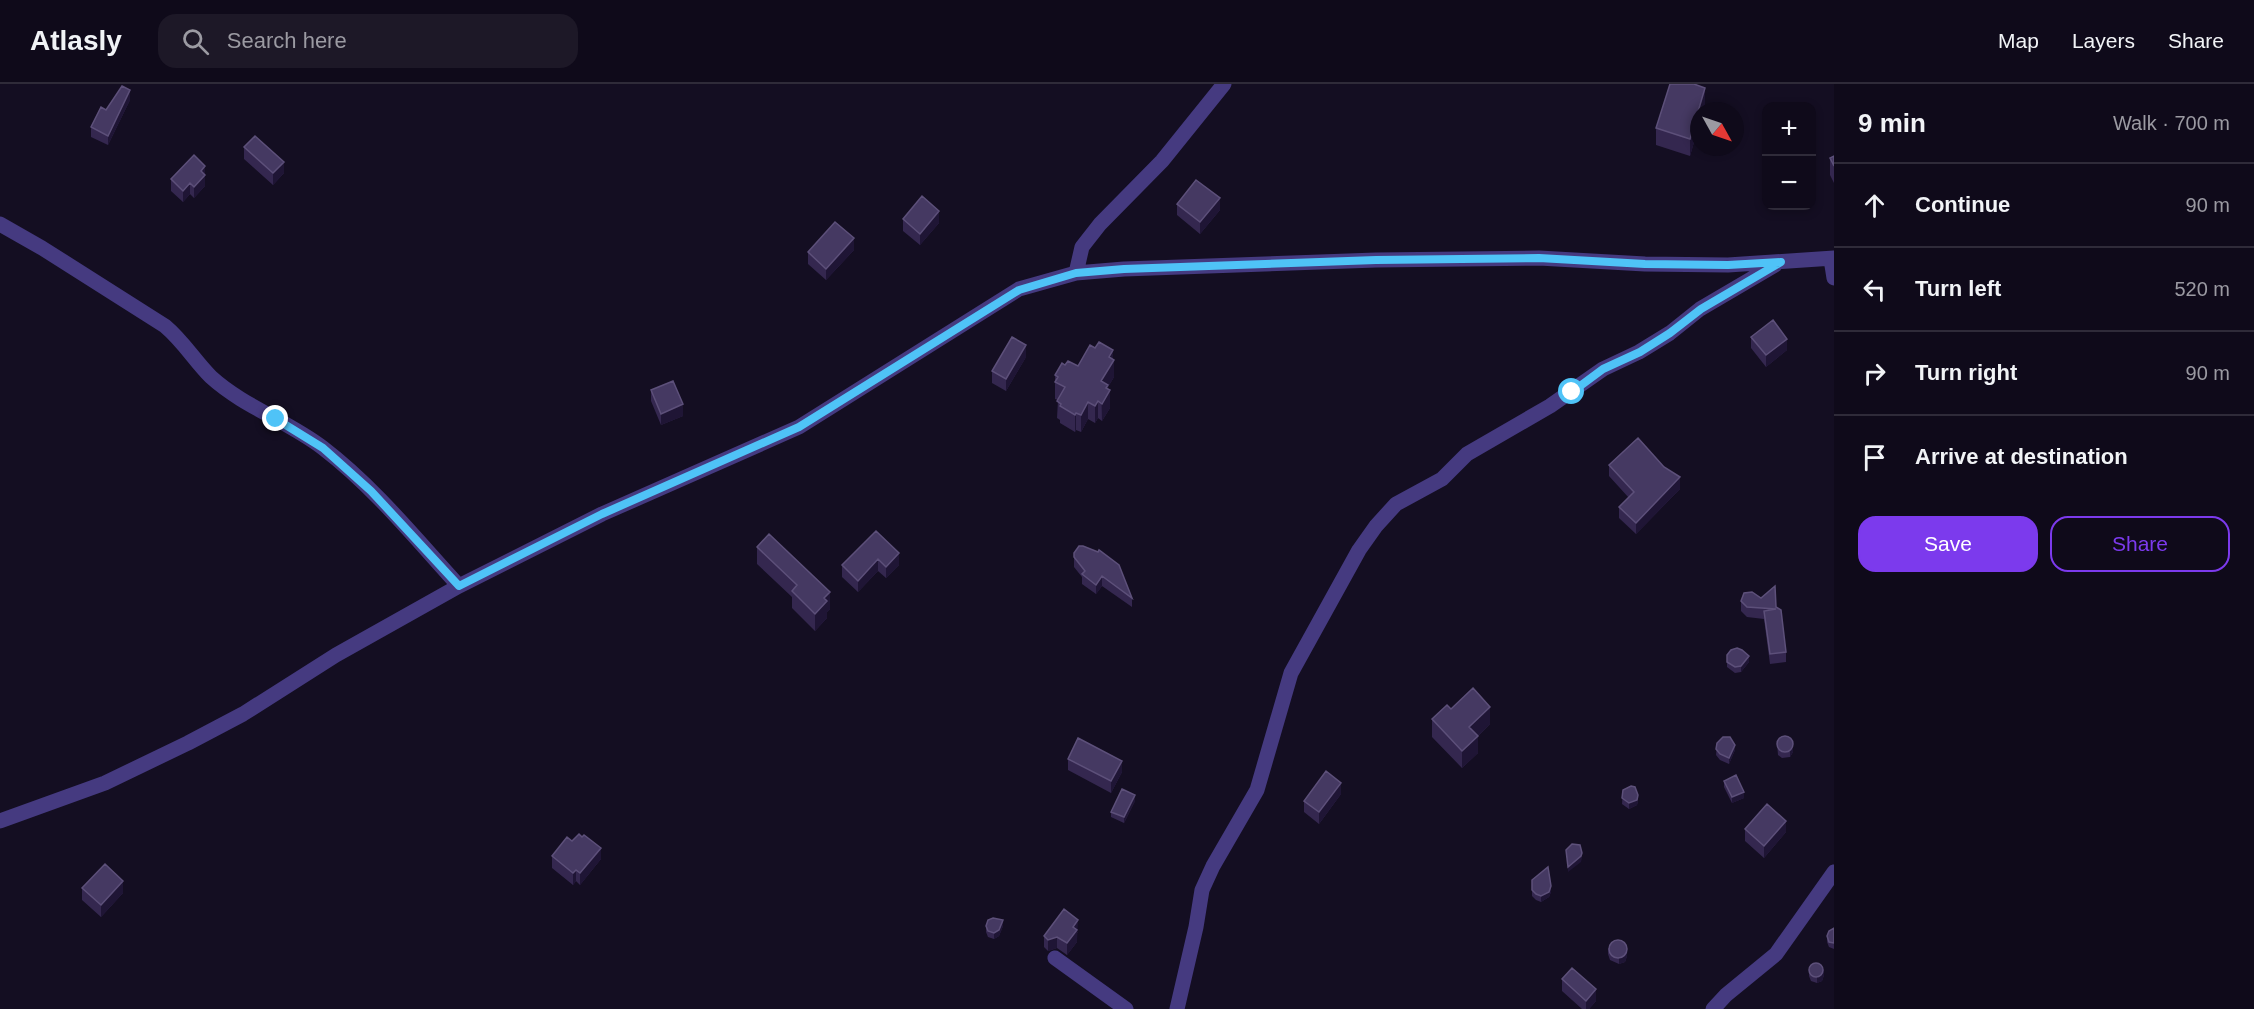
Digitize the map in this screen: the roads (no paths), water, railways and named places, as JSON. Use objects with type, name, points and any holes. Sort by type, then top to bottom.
[{"type":"street","points":[[1076,273],[1082,248],[1100,224],[1162,161],[1224,84]]},
{"type":"street","points":[[0,224],[165,326],[179,338],[210,376],[239,399],[323,448],[371,491],[459,586]]},
{"type":"street","points":[[0,821],[105,783],[188,743],[243,714],[336,655],[459,586],[602,514],[799,427],[1019,290],[1076,273],[1376,260],[1539,258],[1645,264],[1728,265],[1833,258],[1834,278]]},
{"type":"street","points":[[1177,1009],[1202,890],[1213,866],[1257,789],[1292,673],[1359,550],[1376,526],[1396,504],[1442,479],[1467,454],[1550,406],[1603,369],[1640,352],[1701,309],[1781,262]]},
{"type":"street","points":[[1713,1009],[1726,995],[1776,954],[1834,872]]},
{"type":"street","points":[[1054,958],[1126,1009]]}]
